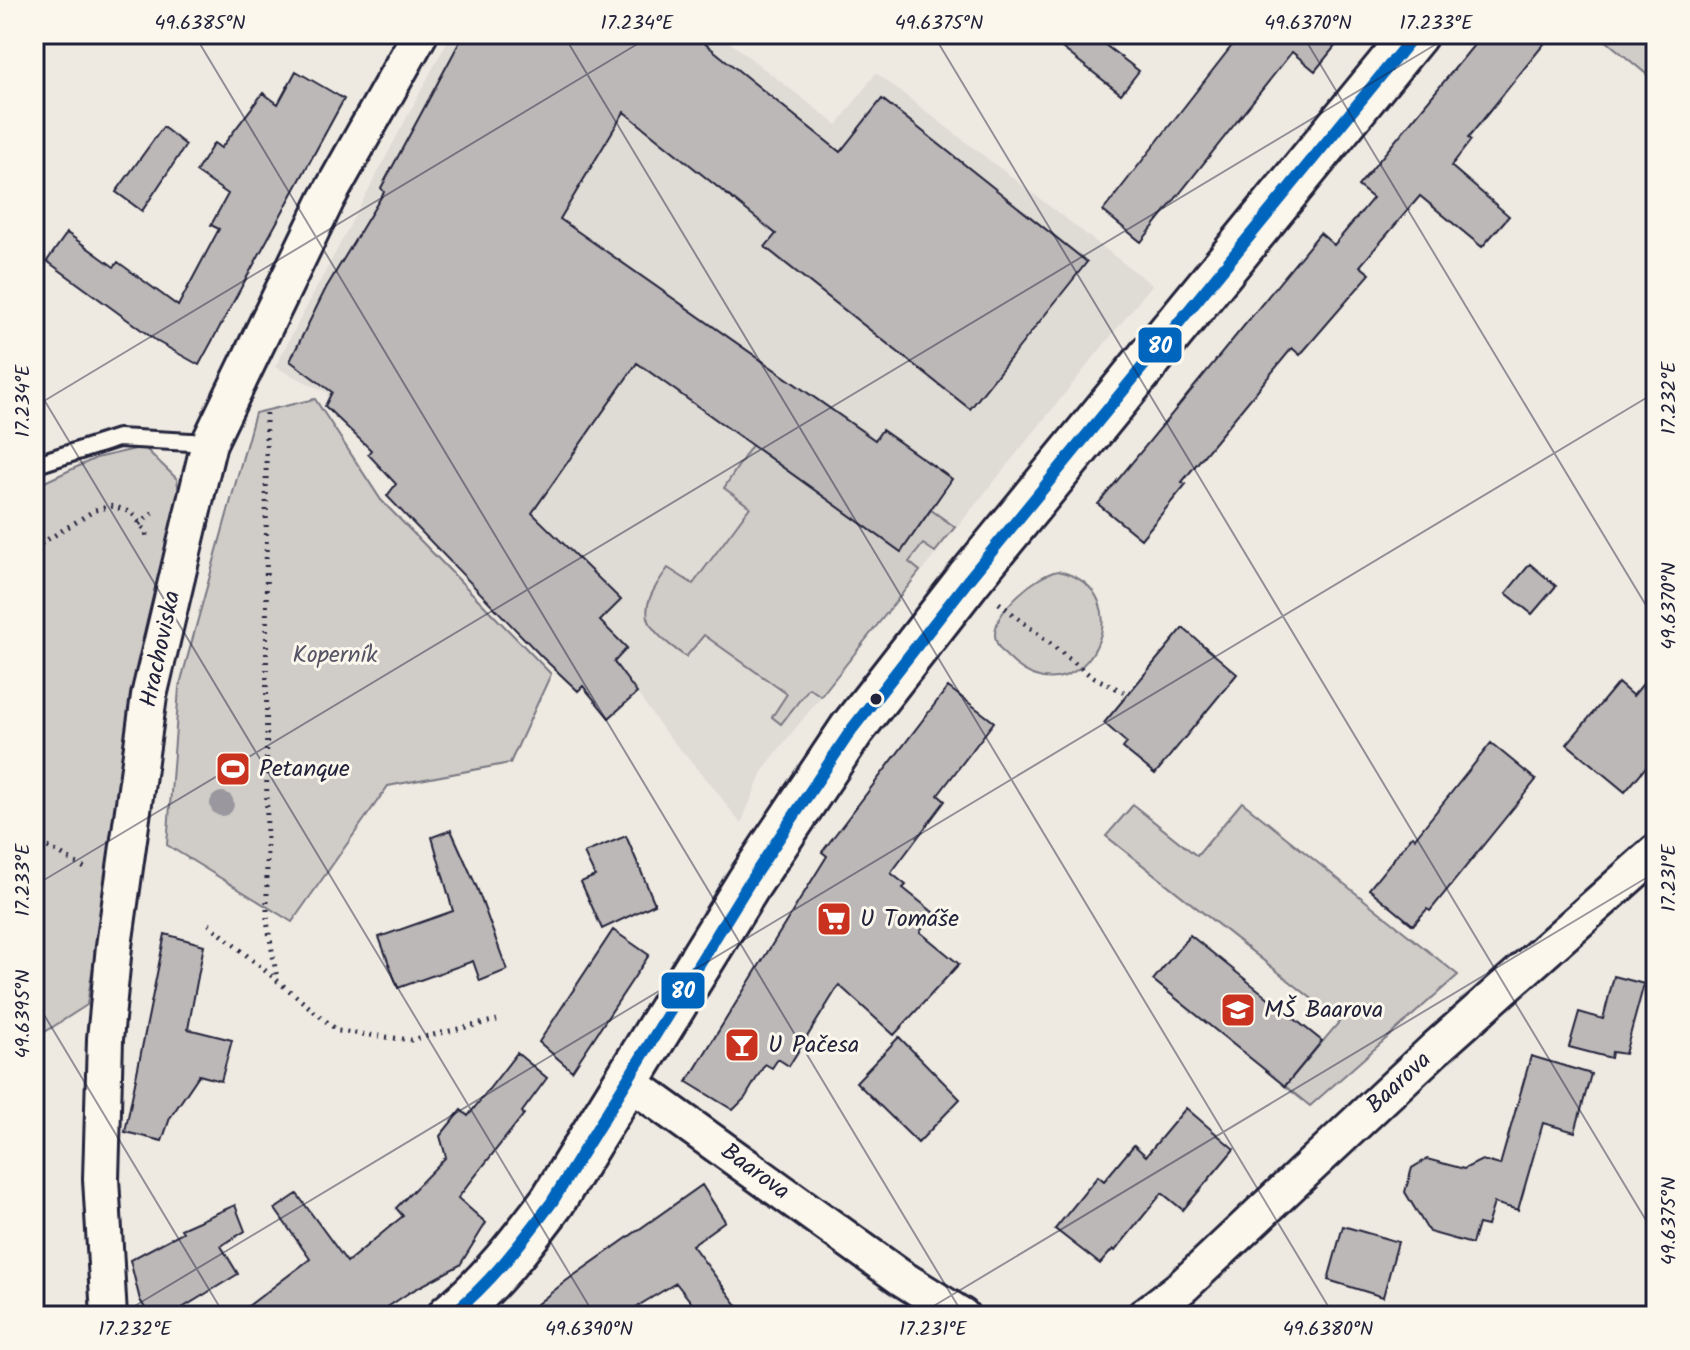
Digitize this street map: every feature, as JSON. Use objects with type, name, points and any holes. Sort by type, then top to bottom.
[{"type":"main road","points":[[450,1316],[490,1280],[552,1202],[749,883],[852,729],[969,579],[1415,34]]},
{"type":"street","name":"Hrachoviska","points":[[109,1316],[101,1179],[105,1039],[114,946],[149,696],[209,443],[327,199],[420,34]]},
{"type":"street","name":"Baarova","points":[[1144,1316],[1183,1286],[1436,1048],[1656,852]]},
{"type":"street","name":"Baarova","points":[[628,1081],[900,1277],[962,1316]]},
{"type":"lane","points":[[34,465],[118,438],[209,443]]},
{"type":"path","points":[[266,403],[267,921],[277,979]]},
{"type":"path","points":[[34,548],[95,510],[113,506],[132,513],[146,531],[148,543]]},
{"type":"path","points":[[969,579],[1091,676],[1128,694]]},
{"type":"path","points":[[34,839],[84,867],[122,894]]},
{"type":"path","points":[[84,867],[87,853]]},
{"type":"path","points":[[209,924],[338,1031],[411,1040],[497,1020]]},
{"type":"shaded area","points":[[451,34],[719,34],[837,125],[876,73],[1152,285],[778,750],[762,772],[741,824],[637,693],[609,718],[583,686],[541,656],[387,496],[396,483],[367,454],[371,450],[325,406],[328,393],[275,367]]},
{"type":"green space","points":[[1598,34],[1656,34],[1656,82]]},
{"type":"green space","name":"Koperník","points":[[315,399],[381,500],[551,674],[510,763],[388,786],[292,922],[167,845],[179,688],[255,413]]},
{"type":"green space","points":[[752,445],[901,551],[931,510],[955,527],[935,552],[923,544],[909,562],[920,571],[821,696],[809,688],[781,724],[772,717],[787,694],[704,635],[686,657],[660,636],[648,618],[650,597],[668,568],[693,584],[750,507],[724,488]]},
{"type":"green space","points":[[144,447],[177,479],[182,511],[107,875],[87,1005],[34,1039],[34,487],[96,458]]},
{"type":"green space","points":[[1058,571],[1085,583],[1099,602],[1102,625],[1096,647],[1082,665],[1063,676],[1040,677],[1008,658],[999,647],[995,634],[1002,614],[1019,595],[1039,579]]},
{"type":"green space","points":[[1242,802],[1458,975],[1310,1106],[1285,1086],[1340,1021],[1106,836],[1133,805],[1197,856]]},
{"type":"building","points":[[464,34],[693,34],[840,152],[882,99],[1087,262],[970,409],[765,247],[776,234],[624,112],[560,219],[875,440],[882,430],[952,479],[901,552],[637,363],[532,513],[621,600],[600,621],[627,648],[614,662],[637,693],[609,718],[583,686],[578,691],[541,656],[387,496],[396,484],[368,454],[371,450],[325,406],[332,392],[290,361],[326,288],[384,192],[381,188]]},
{"type":"building","points":[[1044,34],[1091,34],[1139,71],[1121,94]]},
{"type":"building","points":[[1241,34],[1345,34],[1315,71],[1292,52],[1141,242],[1103,211]]},
{"type":"building","points":[[1483,34],[1552,34],[1468,138],[1471,140],[1451,166],[1509,216],[1482,247],[1420,196],[1360,266],[1370,274],[1300,355],[1292,348],[1182,482],[1186,484],[1141,539],[1098,504],[1320,233],[1334,245],[1373,198],[1358,186]]},
{"type":"building","points":[[296,71],[344,99],[199,365],[158,342],[47,261],[67,233],[114,267],[118,262],[178,306],[219,229],[211,225],[228,194],[196,172],[214,143],[221,148],[263,93],[278,104]]},
{"type":"building","points":[[163,127],[186,145],[142,211],[116,192]]},
{"type":"building","points":[[1530,564],[1556,586],[1532,614],[1506,593]]},
{"type":"building","points":[[1183,628],[1237,674],[1155,774],[1123,748],[1127,743],[1104,723]]},
{"type":"building","points":[[1656,668],[1656,755],[1625,792],[1567,744],[1618,683],[1633,696]]},
{"type":"building","points":[[948,687],[994,722],[938,795],[945,801],[891,873],[906,885],[903,888],[934,913],[920,932],[959,964],[894,1035],[839,985],[789,1066],[778,1059],[772,1068],[765,1064],[745,1098],[733,1110],[687,1082],[827,856],[822,852]]},
{"type":"building","points":[[1491,743],[1536,780],[1430,911],[1427,909],[1413,925],[1369,889],[1412,836],[1415,838]]},
{"type":"building","points":[[451,830],[477,888],[507,970],[480,981],[473,961],[398,988],[379,937],[453,911],[432,837]]},
{"type":"building","points":[[626,836],[655,904],[602,929],[581,882],[595,876],[584,853]]},
{"type":"building","points":[[613,930],[649,955],[572,1071],[539,1042]]},
{"type":"building","points":[[165,934],[204,945],[188,1029],[232,1040],[221,1081],[199,1075],[170,1118],[162,1141],[125,1132]]},
{"type":"building","name":"MŠ Baarova","points":[[1190,935],[1322,1041],[1285,1086],[1153,980]]},
{"type":"building","points":[[1614,976],[1644,984],[1625,1054],[1612,1052],[1611,1058],[1569,1047],[1579,1012],[1603,1019]]},
{"type":"building","points":[[899,1037],[960,1099],[918,1143],[856,1082]]},
{"type":"building","points":[[517,1053],[547,1078],[522,1112],[524,1114],[458,1198],[486,1223],[460,1265],[374,1316],[235,1316],[310,1259],[275,1209],[297,1194],[347,1262],[403,1216],[396,1208],[446,1157],[440,1136],[461,1110],[468,1116]]},
{"type":"building","points":[[1531,1056],[1591,1074],[1575,1132],[1543,1123],[1518,1210],[1494,1203],[1487,1226],[1478,1224],[1472,1244],[1429,1232],[1405,1192],[1412,1168],[1427,1159],[1464,1169],[1482,1160],[1500,1165]]},
{"type":"building","points":[[1186,1108],[1234,1149],[1183,1210],[1162,1193],[1115,1251],[1113,1249],[1100,1264],[1055,1229],[1098,1176],[1104,1181],[1134,1145],[1146,1156]]},
{"type":"building","points":[[702,1185],[725,1221],[692,1245],[745,1316],[702,1316],[676,1283],[621,1316],[522,1316],[566,1281]]},
{"type":"building","points":[[235,1205],[245,1231],[221,1246],[238,1274],[169,1316],[150,1316],[140,1300],[130,1260],[183,1232],[181,1229]]},
{"type":"building","points":[[1343,1226],[1398,1242],[1383,1297],[1328,1280]]},
{"type":"transit line","name":"80","points":[[450,1316],[492,1276],[552,1202],[749,883],[852,729],[969,579],[1415,34]]},
{"type":"place","name":"Petanque","points":[[233,769]]},
{"type":"place","name":"U Tomáše","points":[[834,919]]},
{"type":"place","name":"MŠ Baarova","points":[[1238,1010]]},
{"type":"place","name":"U Pačesa","points":[[742,1045]]}]
